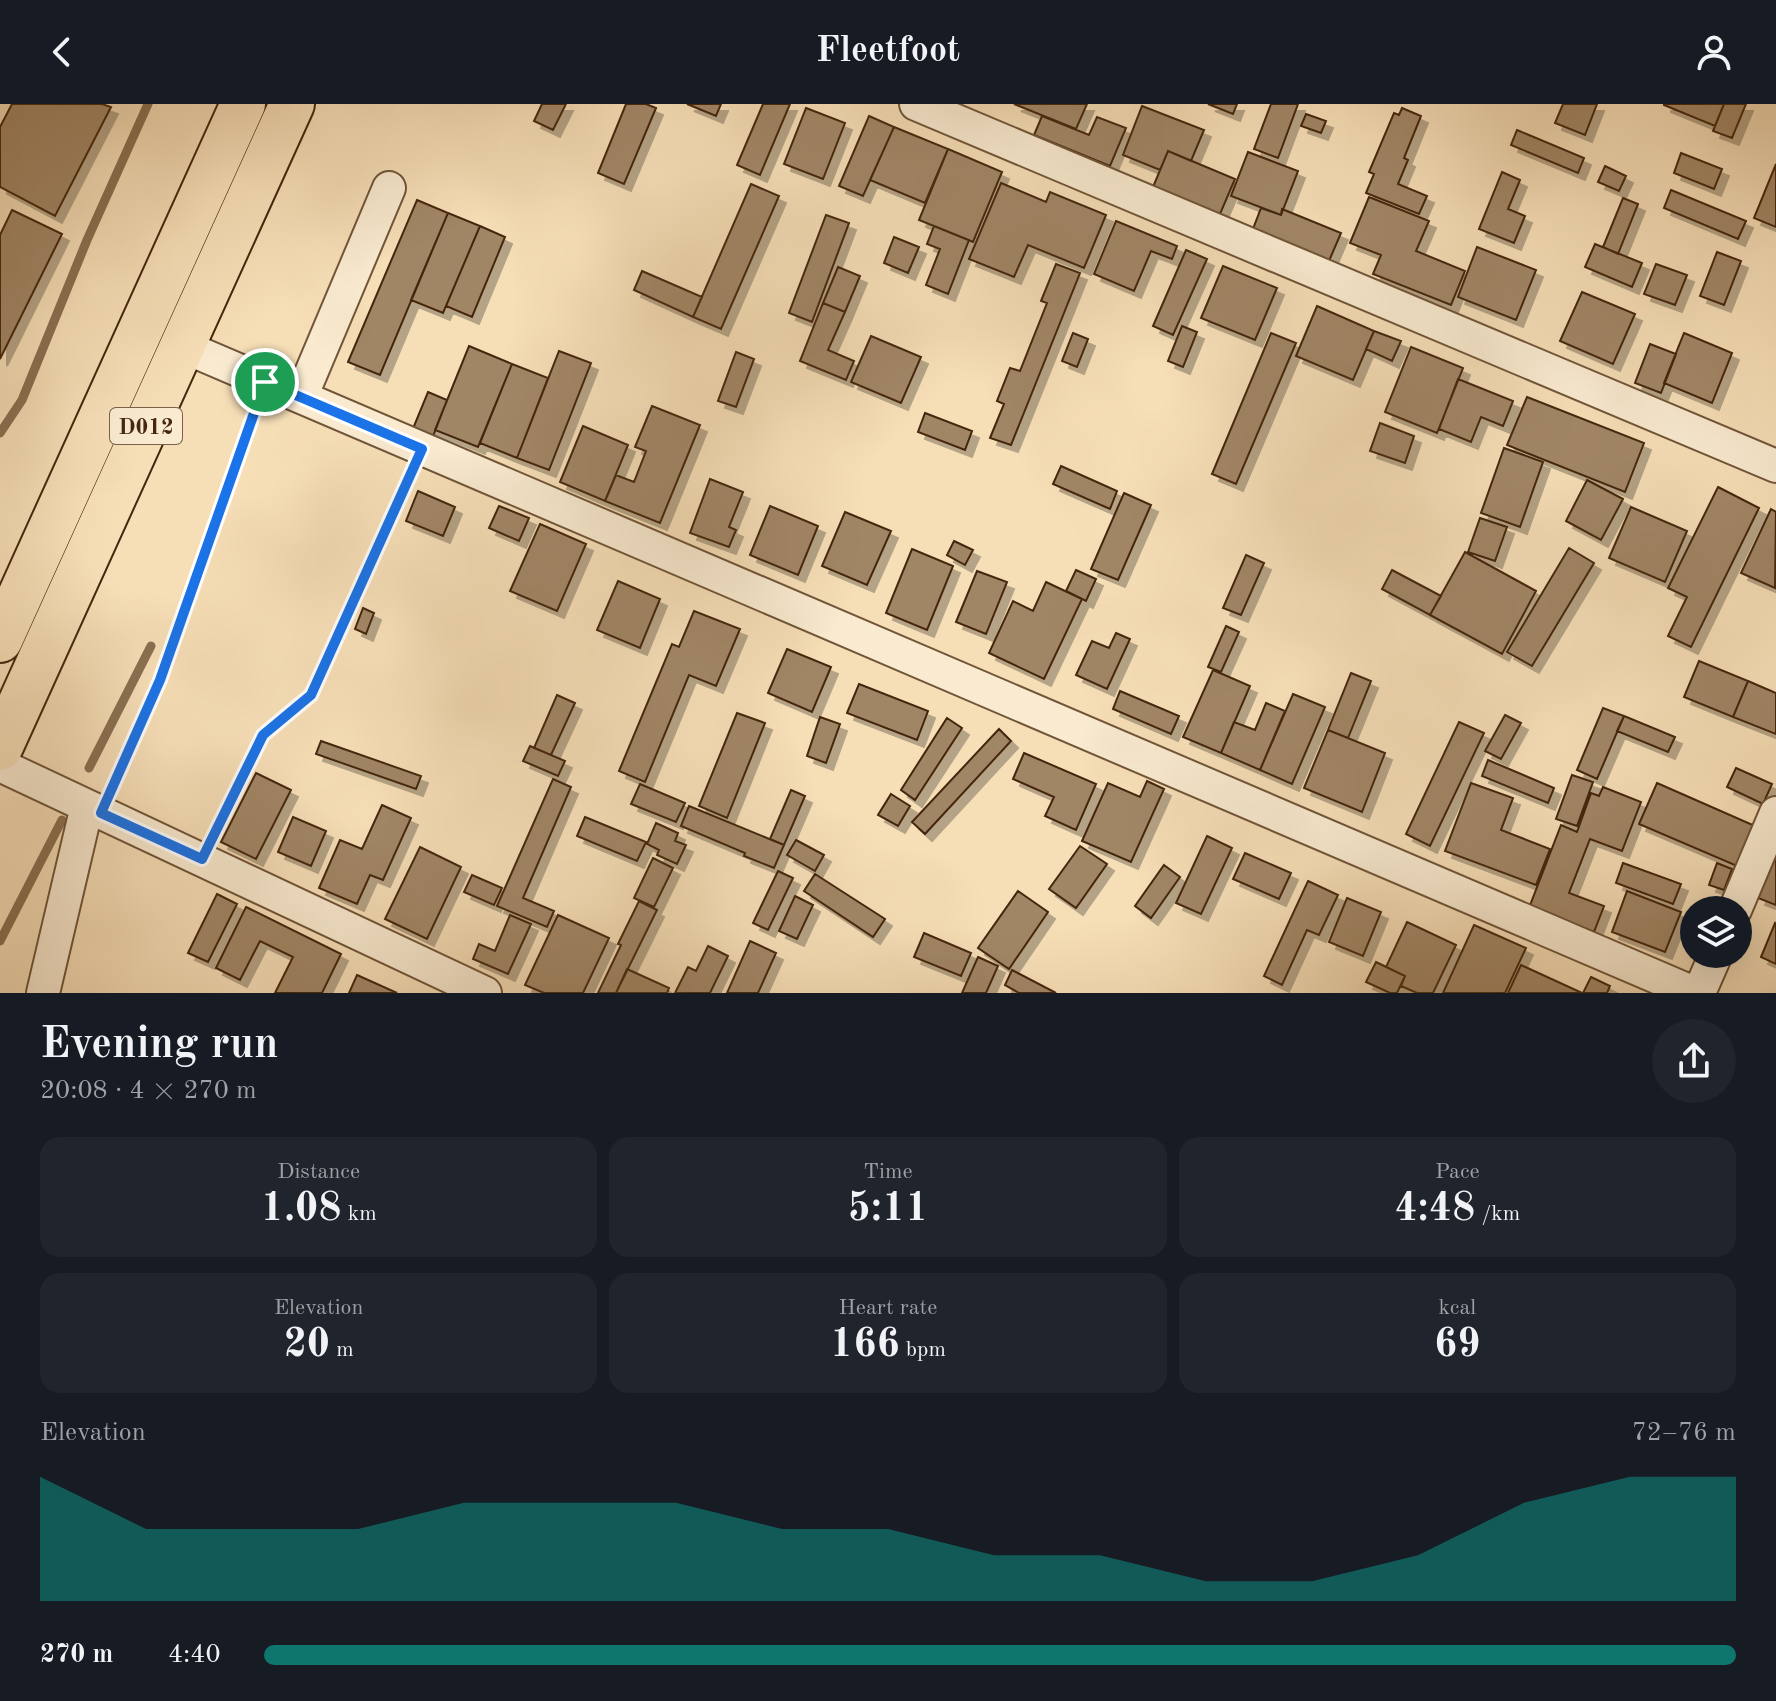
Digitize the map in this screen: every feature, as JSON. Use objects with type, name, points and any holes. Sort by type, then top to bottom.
[{"type":"highway","name":"D012","points":[[0,640],[243,104]]},
{"type":"highway","name":"D012","points":[[0,748],[292,104]]},
{"type":"street","points":[[916,104],[1776,466]]},
{"type":"street","points":[[301,397],[389,188]]},
{"type":"street","points":[[182,346],[1697,993],[1709,968]]},
{"type":"street","points":[[0,765],[485,993]]},
{"type":"street","points":[[43,993],[94,809]]},
{"type":"street","points":[[1741,896],[1776,813]]},
{"type":"path","points":[[94,809],[160,680],[265,382]]},
{"type":"path","points":[[202,859],[263,735],[311,695],[422,449]]},
{"type":"building","points":[[12,104],[102,104],[111,107],[55,216],[0,187],[0,127]]},
{"type":"building","points":[[542,104],[566,104],[553,130],[534,121]]},
{"type":"building","points":[[626,104],[646,104],[656,108],[624,184],[598,173]]},
{"type":"building","points":[[687,104],[721,104],[716,116]]},
{"type":"building","points":[[763,104],[790,104],[760,175],[737,165]]},
{"type":"building","points":[[1014,104],[1087,104],[1076,129]]},
{"type":"building","points":[[1208,104],[1237,104],[1233,114]]},
{"type":"building","points":[[1271,104],[1298,104],[1278,158],[1254,149]]},
{"type":"building","points":[[1563,104],[1597,104],[1585,135],[1555,123]]},
{"type":"building","points":[[1664,104],[1724,104],[1715,126]]},
{"type":"building","points":[[1724,104],[1746,104],[1732,138],[1713,131]]},
{"type":"building","points":[[1142,106],[1204,130],[1191,161],[1168,151],[1160,170],[1123,155]]},
{"type":"building","points":[[806,108],[845,123],[823,179],[784,164]]},
{"type":"building","points":[[1402,108],[1421,116],[1404,158],[1408,160],[1398,184],[1427,196],[1419,214],[1366,193],[1374,174],[1369,172],[1394,113],[1399,115]]},
{"type":"building","points":[[1306,114],[1326,121],[1321,133],[1301,126]]},
{"type":"building","points":[[869,116],[894,127],[863,196],[839,186]]},
{"type":"building","points":[[1042,116],[1089,135],[1097,117],[1126,128],[1110,166],[1034,135]]},
{"type":"building","points":[[894,127],[948,149],[925,203],[870,180]]},
{"type":"building","points":[[1517,130],[1584,158],[1578,173],[1511,145]]},
{"type":"building","points":[[948,149],[1002,172],[973,242],[919,220]]},
{"type":"building","points":[[1168,151],[1235,179],[1220,214],[1153,187]]},
{"type":"building","points":[[1248,152],[1298,171],[1281,215],[1231,196]]},
{"type":"building","points":[[1681,153],[1722,169],[1714,189],[1674,173]]},
{"type":"building","points":[[1776,164],[1776,227],[1754,218]]},
{"type":"building","points":[[1605,166],[1626,176],[1619,191],[1598,182]]},
{"type":"building","points":[[1502,172],[1520,180],[1508,209],[1525,216],[1514,243],[1479,229]]},
{"type":"building","points":[[1001,183],[1046,202],[1050,192],[1106,215],[1084,268],[1028,245],[1014,277],[969,259]]},
{"type":"building","points":[[751,184],[779,196],[721,329],[693,317]]},
{"type":"building","points":[[1671,190],[1746,221],[1738,239],[1664,208]]},
{"type":"building","points":[[1369,197],[1429,221],[1416,251],[1465,271],[1451,305],[1373,274],[1381,255],[1350,243]]},
{"type":"building","points":[[1623,198],[1638,204],[1618,254],[1603,247]]},
{"type":"building","points":[[417,200],[448,213],[380,375],[348,362]]},
{"type":"building","points":[[1261,208],[1281,215],[1282,209],[1341,233],[1329,261],[1253,229]]},
{"type":"building","points":[[12,210],[62,234],[0,359],[0,235]]},
{"type":"building","points":[[448,213],[480,226],[443,313],[411,300]]},
{"type":"building","points":[[826,215],[849,223],[812,322],[789,313]]},
{"type":"building","points":[[1116,221],[1177,246],[1172,259],[1151,251],[1134,291],[1094,274]]},
{"type":"building","points":[[480,226],[505,237],[472,317],[446,306]]},
{"type":"building","points":[[934,226],[969,240],[948,294],[926,285],[940,249],[927,244]]},
{"type":"building","points":[[894,237],[919,247],[908,273],[884,263]]},
{"type":"building","points":[[1595,244],[1642,263],[1632,287],[1585,267]]},
{"type":"building","points":[[1477,247],[1536,270],[1516,320],[1458,297]]},
{"type":"building","points":[[1186,250],[1207,259],[1173,335],[1153,326]]},
{"type":"building","points":[[1717,252],[1741,261],[1724,305],[1700,296]]},
{"type":"building","points":[[1056,264],[1080,273],[1011,445],[990,438],[1004,404],[997,401],[1010,368],[1020,371],[1047,303],[1041,301]]},
{"type":"building","points":[[1656,264],[1687,275],[1675,305],[1644,294]]},
{"type":"building","points":[[1223,266],[1277,288],[1255,340],[1201,318]]},
{"type":"building","points":[[838,267],[860,276],[845,312],[823,303]]},
{"type":"building","points":[[642,271],[702,297],[693,317],[634,290]]},
{"type":"building","points":[[1582,292],[1635,314],[1613,364],[1560,341]]},
{"type":"building","points":[[823,303],[845,312],[828,350],[854,361],[846,380],[800,361]]},
{"type":"building","points":[[1317,306],[1374,331],[1353,380],[1296,356]]},
{"type":"building","points":[[1182,326],[1197,332],[1183,367],[1168,361]]},
{"type":"building","points":[[1374,331],[1401,341],[1392,361],[1366,349]]},
{"type":"building","points":[[1073,333],[1088,339],[1077,367],[1062,361]]},
{"type":"building","points":[[1271,333],[1296,343],[1236,484],[1212,474]]},
{"type":"building","points":[[1684,333],[1732,353],[1712,403],[1664,383]]},
{"type":"building","points":[[871,336],[921,357],[901,403],[851,382]]},
{"type":"building","points":[[1650,344],[1676,354],[1661,393],[1635,383]]},
{"type":"building","points":[[469,346],[512,364],[478,447],[435,430]]},
{"type":"building","points":[[1411,347],[1463,368],[1437,433],[1385,412]]},
{"type":"building","points":[[559,351],[591,363],[549,470],[517,458]]},
{"type":"building","points":[[736,352],[754,359],[736,407],[718,401]]},
{"type":"building","points":[[512,364],[548,378],[517,458],[480,443]]},
{"type":"building","points":[[1458,379],[1513,401],[1503,426],[1481,417],[1471,442],[1439,429]]},
{"type":"building","points":[[428,392],[447,400],[432,439],[412,431]]},
{"type":"building","points":[[1527,397],[1644,443],[1625,492],[1507,445]]},
{"type":"building","points":[[652,406],[700,425],[660,523],[605,501],[616,475],[634,482],[646,451],[635,447]]},
{"type":"building","points":[[925,413],[972,431],[965,450],[918,432]]},
{"type":"building","points":[[1380,423],[1414,436],[1405,463],[1370,451]]},
{"type":"building","points":[[583,426],[628,445],[605,501],[560,482]]},
{"type":"building","points":[[1504,448],[1543,462],[1520,527],[1481,513]]},
{"type":"building","points":[[1061,466],[1117,491],[1110,509],[1053,484]]},
{"type":"building","points":[[710,479],[743,492],[729,527],[736,530],[729,547],[690,533]]},
{"type":"building","points":[[1587,480],[1623,499],[1601,540],[1566,521]]},
{"type":"building","points":[[1718,487],[1759,508],[1691,647],[1668,636],[1687,597],[1668,588]]},
{"type":"building","points":[[418,491],[455,507],[443,536],[406,521]]},
{"type":"building","points":[[1124,493],[1151,505],[1118,580],[1091,569]]},
{"type":"building","points":[[499,506],[529,518],[519,541],[489,528]]},
{"type":"building","points":[[770,506],[818,526],[798,575],[750,555]]},
{"type":"building","points":[[1631,507],[1687,531],[1665,582],[1609,558]]},
{"type":"building","points":[[1771,509],[1776,512],[1775,588],[1741,573]]},
{"type":"building","points":[[845,512],[891,531],[867,585],[822,566]]},
{"type":"building","points":[[1480,518],[1507,527],[1495,561],[1468,552]]},
{"type":"building","points":[[540,524],[586,544],[557,611],[510,591]]},
{"type":"building","points":[[954,541],[973,550],[965,565],[947,555]]},
{"type":"building","points":[[1569,548],[1594,563],[1532,666],[1507,652]]},
{"type":"building","points":[[912,549],[953,566],[927,630],[886,613]]},
{"type":"building","points":[[1465,552],[1536,591],[1502,654],[1430,615]]},
{"type":"building","points":[[1246,555],[1264,563],[1241,615],[1223,608]]},
{"type":"building","points":[[1076,570],[1096,579],[1086,601],[1066,591]]},
{"type":"building","points":[[1392,570],[1441,596],[1430,615],[1382,589]]},
{"type":"building","points":[[977,571],[1007,582],[986,634],[956,622]]},
{"type":"building","points":[[618,581],[660,599],[640,648],[597,630]]},
{"type":"building","points":[[1046,582],[1082,599],[1044,679],[989,653],[1013,601],[1033,611]]},
{"type":"building","points":[[363,608],[374,613],[366,634],[355,629]]},
{"type":"building","points":[[694,611],[740,629],[716,686],[689,675],[645,782],[619,771],[672,644],[679,647]]},
{"type":"building","points":[[1226,626],[1239,632],[1221,672],[1208,667]]},
{"type":"building","points":[[1116,633],[1130,639],[1107,689],[1076,675],[1092,641],[1109,648]]},
{"type":"building","points":[[787,649],[831,667],[812,712],[768,693]]},
{"type":"building","points":[[1699,661],[1748,681],[1733,717],[1684,697]]},
{"type":"building","points":[[1213,670],[1250,686],[1221,753],[1183,737]]},
{"type":"building","points":[[1351,673],[1371,681],[1348,738],[1328,730]]},
{"type":"building","points":[[1748,681],[1776,693],[1776,734],[1733,717]]},
{"type":"building","points":[[859,684],[928,711],[917,740],[847,713]]},
{"type":"building","points":[[1120,691],[1179,716],[1171,734],[1113,709]]},
{"type":"building","points":[[1293,694],[1325,707],[1292,784],[1260,770]]},
{"type":"building","points":[[557,695],[575,703],[551,755],[534,748]]},
{"type":"building","points":[[1266,703],[1285,711],[1260,770],[1221,753],[1234,722],[1255,730]]},
{"type":"building","points":[[1603,708],[1624,716],[1597,779],[1577,770]]},
{"type":"building","points":[[737,713],[765,723],[727,818],[699,806]]},
{"type":"building","points":[[1505,715],[1521,723],[1501,759],[1485,751]]},
{"type":"building","points":[[1624,716],[1675,737],[1668,752],[1617,731]]},
{"type":"building","points":[[820,717],[840,724],[826,763],[807,756]]},
{"type":"building","points":[[947,718],[962,728],[915,800],[901,790]]},
{"type":"building","points":[[1459,722],[1484,733],[1430,846],[1406,834]]},
{"type":"building","points":[[999,729],[1011,741],[925,834],[912,822]]},
{"type":"building","points":[[1328,730],[1385,753],[1362,812],[1304,788]]},
{"type":"building","points":[[321,741],[421,776],[416,789],[316,754]]},
{"type":"building","points":[[530,746],[565,761],[558,776],[523,761]]},
{"type":"building","points":[[1024,753],[1096,784],[1076,830],[1045,816],[1054,797],[1013,779]]},
{"type":"building","points":[[1488,760],[1554,788],[1548,803],[1482,776]]},
{"type":"building","points":[[1736,768],[1772,784],[1763,804],[1727,787]]},
{"type":"building","points":[[256,773],[291,790],[256,859],[221,842]]},
{"type":"building","points":[[1572,775],[1593,782],[1577,826],[1556,819]]},
{"type":"building","points":[[553,779],[571,787],[523,898],[554,911],[547,927],[497,906]]},
{"type":"building","points":[[1147,781],[1164,789],[1131,862],[1082,841],[1108,783],[1140,797]]},
{"type":"building","points":[[1471,783],[1513,798],[1501,830],[1550,849],[1536,885],[1445,851]]},
{"type":"building","points":[[1657,783],[1755,826],[1737,866],[1639,824]]},
{"type":"building","points":[[640,784],[685,803],[676,822],[631,804]]},
{"type":"building","points":[[1603,787],[1641,802],[1622,851],[1590,839],[1569,893],[1604,906],[1594,932],[1529,908],[1561,825],[1577,832],[1591,793],[1599,796]]},
{"type":"building","points":[[791,790],[805,796],[784,845],[770,839]]},
{"type":"building","points":[[891,794],[910,806],[898,826],[878,815]]},
{"type":"building","points":[[382,805],[411,818],[383,880],[370,875],[357,904],[319,888],[340,840],[362,849]]},
{"type":"building","points":[[689,806],[784,845],[774,868],[681,826]]},
{"type":"building","points":[[293,817],[326,831],[311,866],[278,852]]},
{"type":"building","points":[[585,817],[646,842],[637,861],[577,836]]},
{"type":"building","points":[[656,823],[678,833],[675,841],[686,845],[677,864],[657,855],[659,850],[647,844]]},
{"type":"building","points":[[1207,836],[1232,848],[1201,914],[1176,903]]},
{"type":"building","points":[[796,840],[824,855],[815,871],[787,855]]},
{"type":"building","points":[[1080,846],[1107,864],[1076,908],[1049,889]]},
{"type":"building","points":[[420,847],[461,867],[427,939],[385,919]]},
{"type":"building","points":[[1245,853],[1291,873],[1279,899],[1233,879]]},
{"type":"building","points":[[1776,856],[1776,905],[1758,898]]},
{"type":"building","points":[[653,858],[673,868],[654,907],[634,898]]},
{"type":"building","points":[[1623,863],[1681,884],[1673,904],[1616,883]]},
{"type":"building","points":[[1717,863],[1732,869],[1724,890],[1709,885]]},
{"type":"building","points":[[1164,865],[1180,877],[1151,918],[1135,906]]},
{"type":"building","points":[[778,871],[793,878],[768,930],[753,923]]},
{"type":"building","points":[[815,874],[885,919],[873,937],[804,891]]},
{"type":"building","points":[[472,875],[502,888],[494,905],[464,892]]},
{"type":"building","points":[[1308,881],[1338,895],[1319,935],[1307,930],[1282,985],[1264,976]]},
{"type":"building","points":[[1018,891],[1048,912],[1009,969],[978,948]]},
{"type":"building","points":[[1627,891],[1680,912],[1665,952],[1612,932]]},
{"type":"building","points":[[217,894],[237,904],[208,962],[188,953]]},
{"type":"building","points":[[795,896],[813,905],[797,939],[779,931]]},
{"type":"building","points":[[1347,898],[1381,912],[1363,956],[1329,942]]},
{"type":"building","points":[[639,901],[657,910],[616,993],[598,993],[621,945],[618,944]]},
{"type":"building","points":[[246,907],[341,954],[322,993],[275,993],[293,957],[260,941],[240,980],[216,968]]},
{"type":"building","points":[[510,915],[531,924],[508,974],[473,959],[479,944],[495,951]]},
{"type":"building","points":[[558,915],[609,938],[583,993],[544,993],[525,985]]},
{"type":"building","points":[[1407,922],[1456,945],[1433,993],[1417,993],[1401,986],[1405,976],[1386,967]]},
{"type":"building","points":[[1776,924],[1776,964],[1761,957]]},
{"type":"building","points":[[1474,925],[1526,948],[1505,993],[1443,993]]},
{"type":"building","points":[[924,933],[971,953],[961,976],[914,957]]},
{"type":"building","points":[[750,941],[776,953],[758,993],[727,993]]},
{"type":"building","points":[[708,946],[728,956],[710,993],[675,993],[688,967],[696,971]]},
{"type":"building","points":[[978,957],[998,966],[986,993],[962,993]]},
{"type":"building","points":[[1376,962],[1405,976],[1397,993],[1366,982]]},
{"type":"building","points":[[1521,965],[1582,993],[1508,993]]},
{"type":"building","points":[[627,969],[669,988],[667,993],[616,993]]},
{"type":"building","points":[[1012,970],[1056,993],[1019,993],[1005,985]]},
{"type":"building","points":[[357,975],[397,993],[349,993]]},
{"type":"building","points":[[1591,977],[1610,986],[1607,993],[1583,993]]},
{"type":"waterway","points":[[0,433],[22,400],[87,240],[148,104]]},
{"type":"waterway","points":[[89,768],[151,646]]},
{"type":"waterway","points":[[0,941],[62,820]]},
{"type":"route","points":[[265,382],[422,449],[311,695],[263,735],[202,859],[101,813],[160,680],[265,382]]}]
